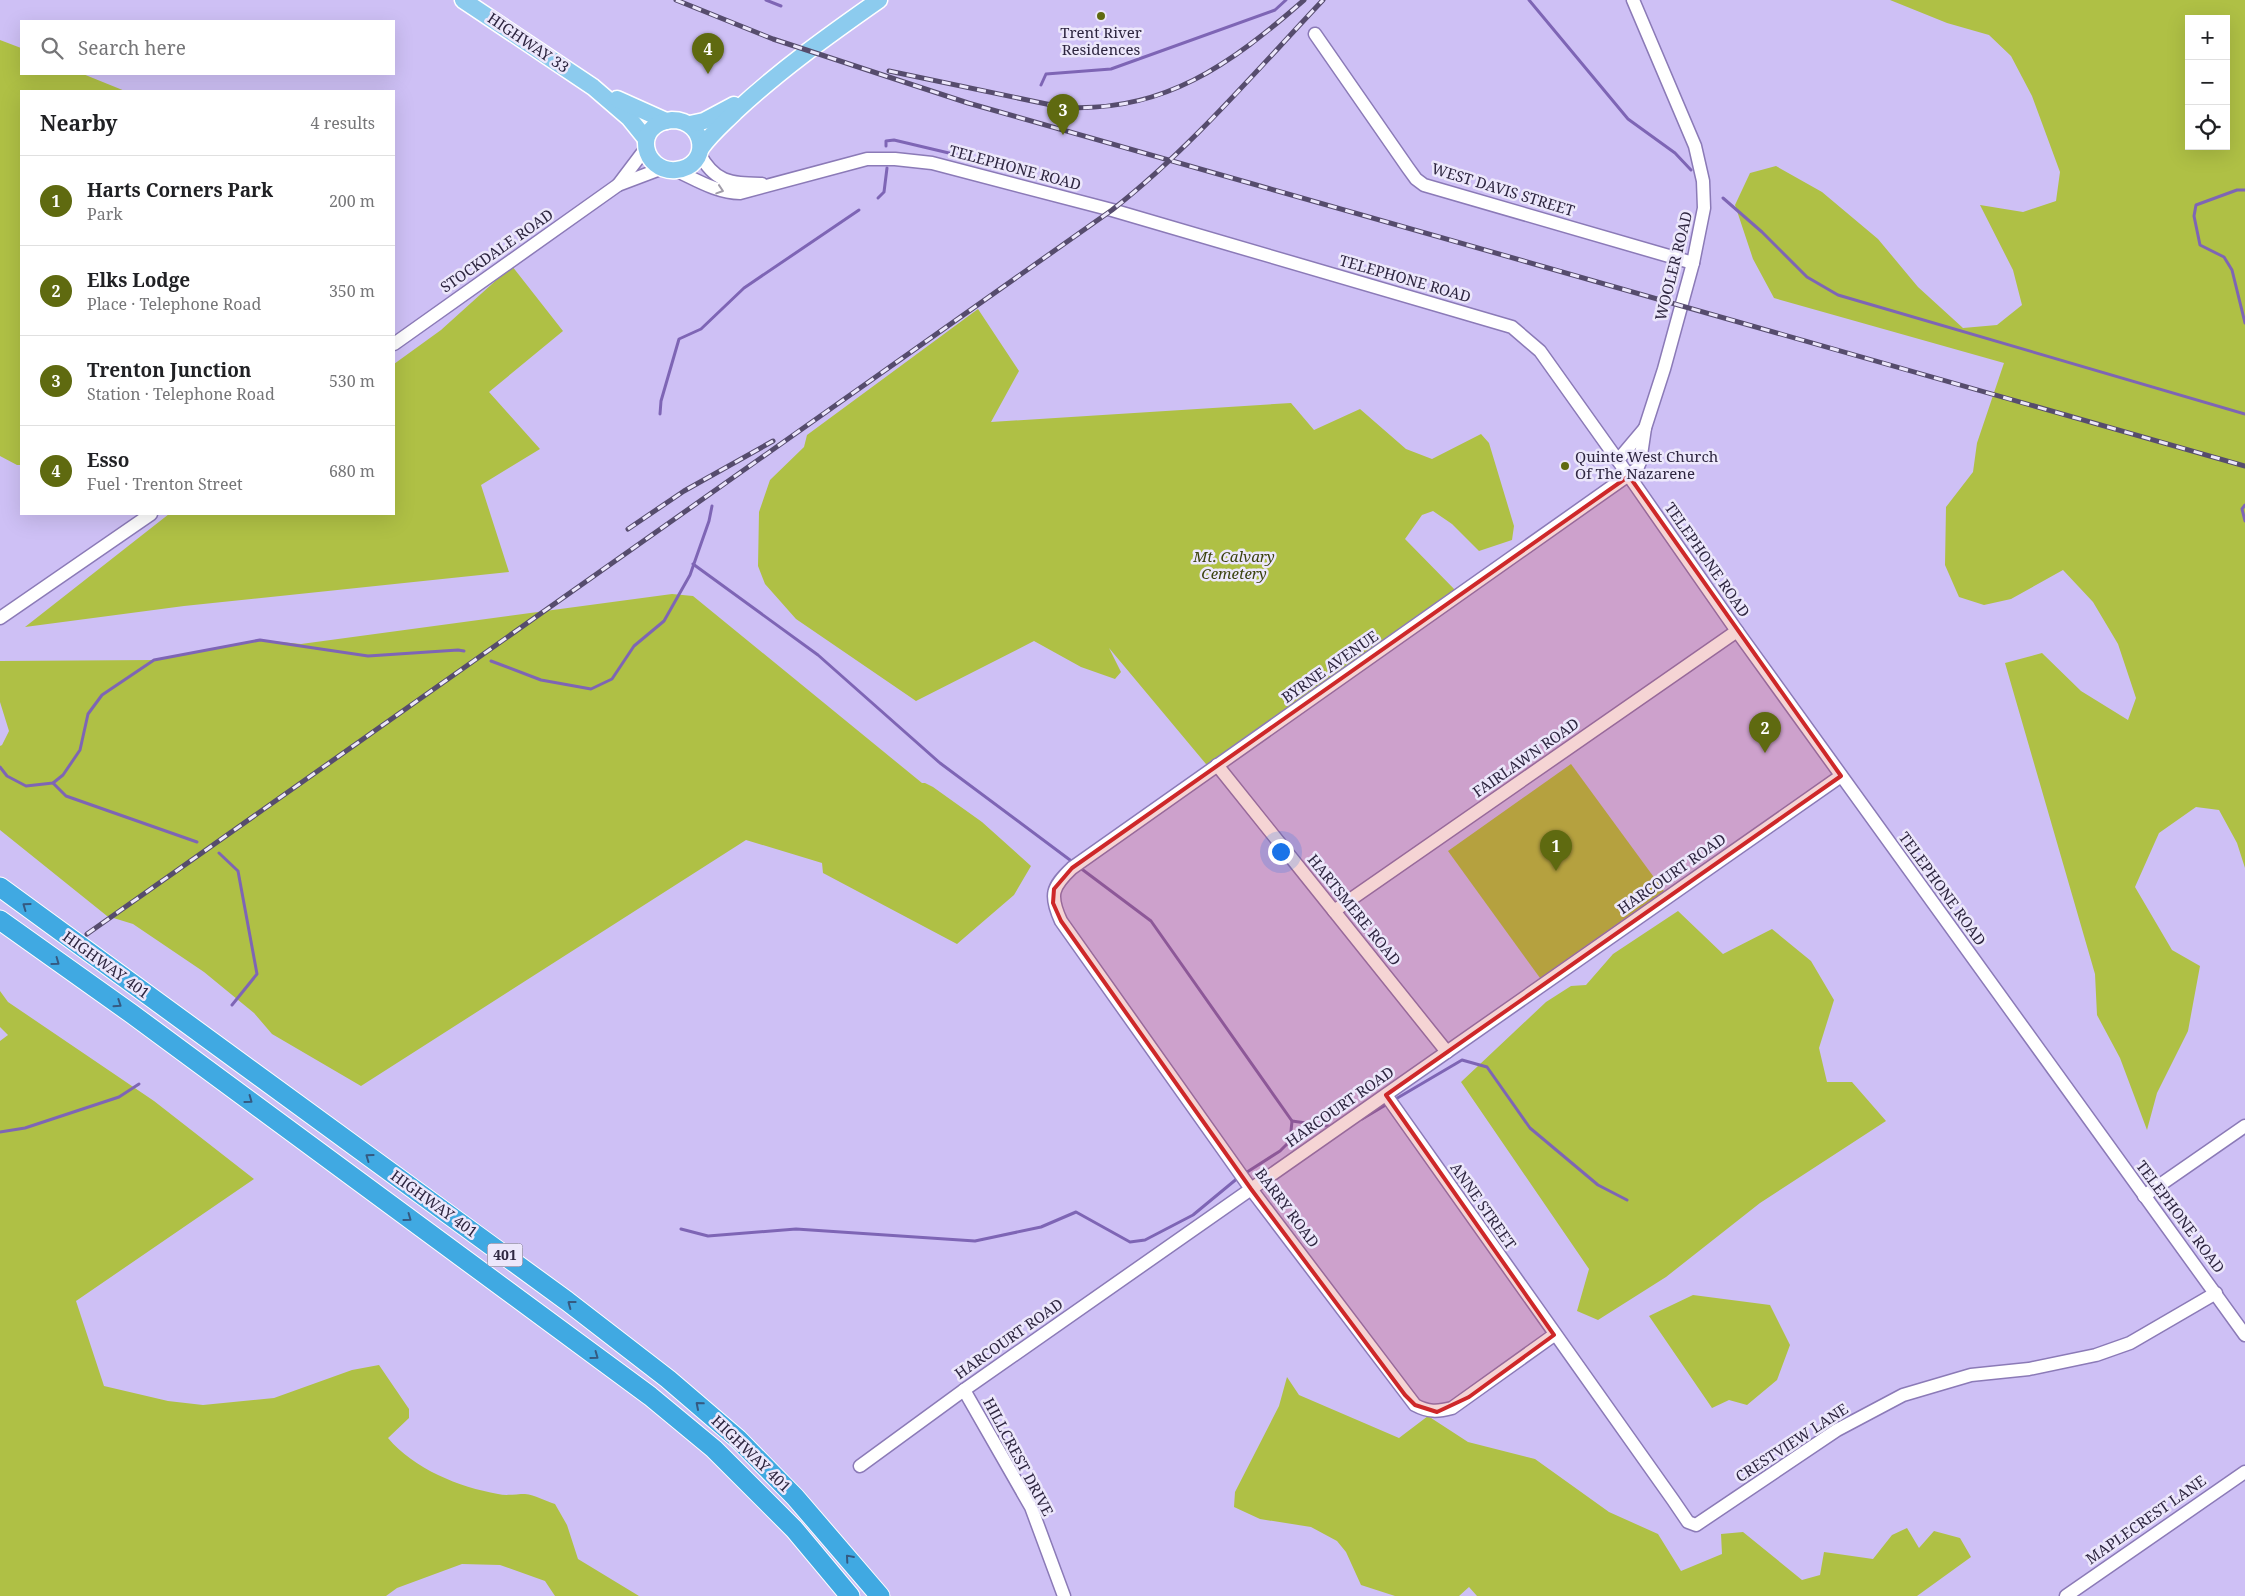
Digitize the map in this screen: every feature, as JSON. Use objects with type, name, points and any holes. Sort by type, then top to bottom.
[{"type":"highway","name":"HIGHWAY 401","points":[[0,887],[567,1301],[668,1379],[738,1439],[795,1497],[880,1596]]},
{"type":"highway","name":"HIGHWAY 401","points":[[0,920],[77,977],[132,1014],[650,1396],[714,1449],[794,1529],[850,1596]]},
{"type":"main road","name":"HIGHWAY 33","points":[[463,0],[593,87],[640,111],[666,121]]},
{"type":"main road","points":[[700,150],[698,134],[690,124],[680,120],[666,121],[652,127],[646,143],[652,160],[669,169],[683,169],[692,164],[709,137],[750,98],[805,52],[879,0]]},
{"type":"main road","name":"HIGHWAY 33","points":[[593,87],[629,118],[646,143]]},
{"type":"main road","points":[[690,124],[704,121],[750,98]]},
{"type":"street","name":"WOOLER ROAD","points":[[1630,476],[1637,469],[1640,462],[1645,428],[1664,369],[1693,263],[1704,208],[1702,172],[1695,146],[1633,0]]},
{"type":"street","name":"WEST DAVIS STREET","points":[[1315,34],[1416,179],[1424,185],[1693,263]]},
{"type":"street","name":"STOCKDALE ROAD","points":[[618,185],[646,143]]},
{"type":"street","name":"TELEPHONE ROAD","points":[[700,150],[713,172],[723,180],[744,184],[779,184]]},
{"type":"street","name":"TELEPHONE ROAD","points":[[669,169],[710,187],[732,193],[750,192],[867,159],[895,159],[932,163],[1112,210],[1512,327],[1540,351],[1630,476],[1736,631],[2245,1335]]},
{"type":"street","name":"STOCKDALE ROAD","points":[[395,343],[618,185],[669,169]]},
{"type":"street","name":"WOOLER ROAD","points":[[1618,460],[1645,428]]},
{"type":"street","name":"BYRNE AVENUE","points":[[1054,890],[1059,880],[1072,868],[1630,476]]},
{"type":"street","points":[[0,618],[150,515]]},
{"type":"street","name":"FAIRLAWN ROAD","points":[[1334,911],[1736,631]]},
{"type":"street","name":"HARTSMERE ROAD","points":[[1217,766],[1447,1052]]},
{"type":"street","name":"HARCOURT ROAD","points":[[860,1466],[964,1390],[1841,776]]},
{"type":"street","name":"BARRY ROAD","points":[[1054,890],[1053,903],[1061,921],[1252,1189],[1304,1255],[1405,1395],[1415,1405],[1425,1410],[1437,1412],[1452,1408],[1554,1335]]},
{"type":"street","name":"ANNE STREET","points":[[1386,1095],[1554,1335]]},
{"type":"street","points":[[2144,1196],[2245,1126]]},
{"type":"street","name":"CRESTVIEW LANE","points":[[1554,1335],[1688,1522],[1696,1525],[1837,1430],[1903,1395],[1971,1375],[2029,1369],[2096,1355],[2130,1343],[2216,1293]]},
{"type":"street","name":"HILLCREST DRIVE","points":[[964,1390],[1030,1507],[1064,1596]]},
{"type":"street","name":"MAPLECREST LANE","points":[[2066,1596],[2245,1472]]},
{"type":"highlighted area","points":[[1629,476],[1841,776],[1386,1095],[1554,1335],[1469,1397],[1437,1412],[1415,1405],[1405,1395],[1251,1189],[1061,921],[1053,903],[1054,889],[1072,868]]},
{"type":"green space","points":[[1890,0],[2245,0],[2245,868],[2237,843],[2219,810],[2196,807],[2159,833],[2135,887],[2172,950],[2200,966],[2188,1031],[2157,1093],[2147,1130],[2120,1058],[2097,1015],[2095,974],[2005,663],[2042,653],[2081,691],[2128,720],[2136,698],[2118,644],[2093,602],[2063,570],[2011,599],[1984,605],[1959,597],[1945,565],[1946,507],[1973,472],[1977,443],[2004,363],[1774,298],[1753,259],[1735,205],[1750,173],[1776,166],[1822,192],[1878,239],[1918,287],[1963,328],[1997,325],[2022,305],[2013,270],[1980,205],[2023,212],[2056,201],[2060,172],[2032,96],[2011,56],[1989,35],[1947,23]]},
{"type":"green space","points":[[0,40],[20,48],[20,75],[85,75],[123,90],[20,90],[20,465],[0,456]]},
{"type":"green space","points":[[512,266],[563,331],[489,392],[540,449],[481,485],[509,572],[184,606],[25,627],[168,515],[395,515],[395,363],[441,330]]},
{"type":"green space","name":"Mt. Calvary Cemetery","points":[[978,309],[1019,371],[991,422],[1291,403],[1314,430],[1360,409],[1406,449],[1432,459],[1481,434],[1489,443],[1514,526],[1512,540],[1479,551],[1452,524],[1433,511],[1422,515],[1405,539],[1458,593],[1211,770],[1109,648],[1121,672],[1115,679],[1081,667],[1034,641],[916,701],[796,619],[765,584],[758,566],[759,512],[770,480],[804,447],[807,435]]},
{"type":"green space","points":[[672,594],[693,596],[922,783],[933,787],[982,822],[1031,866],[1014,895],[957,944],[823,873],[822,863],[746,840],[361,1086],[272,1034],[254,1013],[204,972],[133,924],[107,916],[0,830],[0,746],[9,731],[0,702],[0,661],[154,660],[260,640],[301,644]]},
{"type":"green space","points":[[1571,764],[1664,891],[1540,978],[1448,851]]},
{"type":"green space","points":[[1678,911],[1723,954],[1772,929],[1811,961],[1834,1000],[1819,1048],[1827,1082],[1852,1082],[1886,1121],[1760,1203],[1666,1277],[1598,1320],[1577,1311],[1589,1269],[1461,1082],[1546,1002],[1571,986],[1586,985],[1613,954]]},
{"type":"green space","points":[[0,991],[8,1002],[154,1101],[254,1179],[76,1301],[104,1386],[168,1401],[203,1405],[274,1398],[352,1370],[379,1365],[409,1409],[409,1418],[388,1438],[399,1449],[411,1459],[438,1475],[468,1487],[501,1495],[525,1494],[555,1504],[567,1525],[578,1559],[639,1596],[555,1596],[545,1581],[500,1565],[462,1564],[397,1588],[386,1596],[0,1596],[0,1041],[8,1035],[0,1027]]},
{"type":"green space","points":[[1693,1295],[1770,1305],[1790,1345],[1777,1380],[1747,1405],[1729,1400],[1712,1408],[1649,1316]]},
{"type":"green space","points":[[1287,1377],[1299,1395],[1399,1438],[1428,1416],[1468,1442],[1535,1459],[1609,1512],[1658,1534],[1681,1571],[1722,1554],[1721,1534],[1743,1532],[1802,1580],[1820,1575],[1824,1552],[1873,1559],[1892,1535],[1907,1528],[1919,1548],[1934,1531],[1960,1538],[1971,1557],[1917,1596],[1477,1596],[1469,1587],[1459,1596],[1395,1596],[1361,1585],[1346,1552],[1337,1541],[1311,1527],[1260,1519],[1234,1507],[1235,1492],[1279,1406]]},
{"type":"waterway","points":[[766,0],[781,6]]},
{"type":"waterway","points":[[1041,85],[1046,74],[1111,69],[1275,10],[1286,0]]},
{"type":"waterway","points":[[1529,0],[1628,119],[1675,153],[1691,170]]},
{"type":"waterway","points":[[886,146],[886,141],[894,140],[1008,167]]},
{"type":"waterway","points":[[878,198],[884,192],[887,168]]},
{"type":"waterway","points":[[2245,190],[2237,190],[2196,205],[2194,216],[2200,245],[2224,257],[2232,270],[2245,323]]},
{"type":"waterway","points":[[1723,198],[1762,232],[1807,277],[1838,295],[2245,414]]},
{"type":"waterway","points":[[660,414],[661,401],[679,339],[701,329],[744,288],[859,210]]},
{"type":"waterway","points":[[2245,505],[2242,509],[2245,521]]},
{"type":"waterway","points":[[491,661],[541,680],[591,689],[612,679],[634,646],[664,621],[690,575],[709,521],[712,506]]},
{"type":"waterway","points":[[693,564],[818,655],[940,763],[1074,863]]},
{"type":"waterway","points":[[0,767],[7,776],[26,786],[53,783],[63,775],[80,750],[88,714],[102,695],[154,660],[260,640],[368,656],[464,651]]},
{"type":"waterway","points":[[53,783],[66,796],[197,842]]},
{"type":"waterway","points":[[219,853],[238,871],[257,974],[232,1005]]},
{"type":"waterway","points":[[1079,867],[1151,921],[1292,1121],[1290,1141],[1280,1151],[1244,1174]]},
{"type":"waterway","points":[[1394,1100],[1462,1060],[1487,1067],[1530,1128],[1598,1185],[1627,1200]]},
{"type":"waterway","points":[[0,1132],[25,1128],[119,1097],[139,1084]]},
{"type":"waterway","points":[[1362,1119],[1389,1103]]},
{"type":"waterway","points":[[1292,1121],[1334,1127]]},
{"type":"waterway","points":[[681,1229],[708,1236],[796,1229],[975,1241],[1041,1227],[1076,1212],[1130,1242],[1145,1240],[1193,1215],[1239,1177]]},
{"type":"railway","points":[[676,0],[773,39],[968,103],[2245,466]]},
{"type":"railway","points":[[889,71],[1061,107],[1098,107],[1132,102],[1163,93],[1193,80],[1222,64],[1250,45],[1304,0]]},
{"type":"railway","points":[[87,934],[1112,210],[1195,136],[1323,0]]},
{"type":"railway","points":[[628,529],[684,491],[773,441]]},
{"type":"place","name":"Trent River Residences","points":[[1101,16]]},
{"type":"place","name":"Esso","points":[[708,74]]},
{"type":"place","name":"Trenton Junction","points":[[1063,135]]},
{"type":"place","name":"Quinte West Church Of The Nazarene","points":[[1565,466]]},
{"type":"place","name":"Elks Lodge","points":[[1765,753]]},
{"type":"place","name":"Harts Corners Park","points":[[1556,871]]}]
